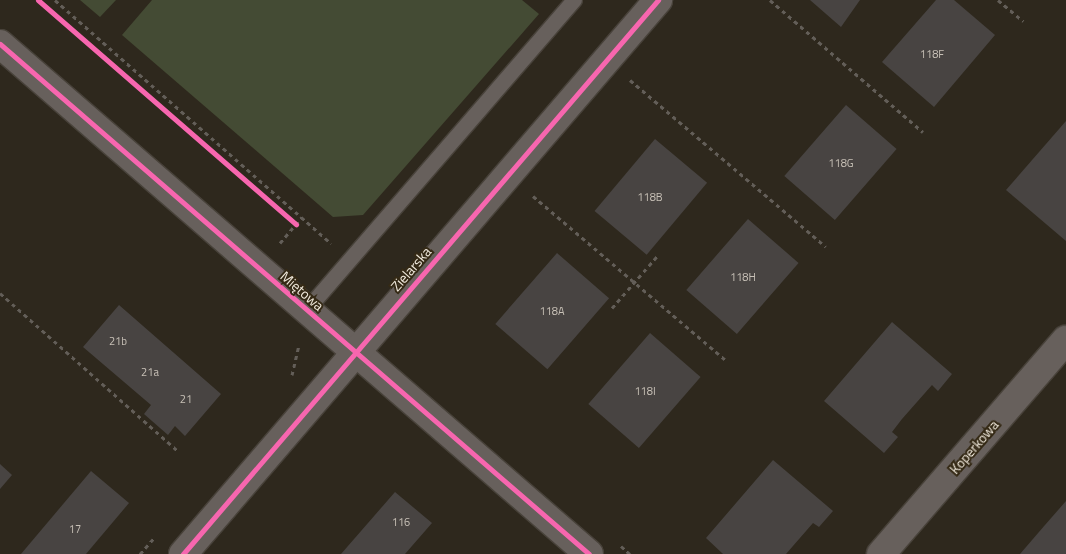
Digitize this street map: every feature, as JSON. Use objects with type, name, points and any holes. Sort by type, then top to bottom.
[{"type":"street","name":"Zielarska","points":[[183,554],[658,0]]},
{"type":"street","name":"Miętowa","points":[[0,44],[303,322],[357,353],[589,554]]},
{"type":"street","name":"Koperkowa","points":[[881,554],[1066,340]]},
{"type":"lane","points":[[303,322],[574,0]]},
{"type":"path","points":[[55,0],[336,248]]},
{"type":"path","points":[[770,0],[923,132]]},
{"type":"path","points":[[998,0],[1022,21]]},
{"type":"path","points":[[606,60],[826,247]]},
{"type":"path","points":[[169,112],[244,178]]},
{"type":"path","points":[[507,175],[727,361]]},
{"type":"path","points":[[274,250],[302,217]]},
{"type":"path","points":[[288,218],[296,224]]},
{"type":"path","points":[[612,308],[636,283],[658,255]]},
{"type":"path","points":[[0,293],[177,450]]},
{"type":"path","points":[[286,385],[303,322]]},
{"type":"path","points":[[140,554],[159,532]]},
{"type":"path","points":[[615,542],[630,554]]},
{"type":"green space","points":[[80,0],[116,0],[100,17]]},
{"type":"green space","points":[[152,0],[522,0],[539,14],[363,215],[333,217],[122,35]]},
{"type":"building","points":[[810,0],[860,0],[841,27]]},
{"type":"building","points":[[936,0],[954,0],[995,35],[934,107],[882,62]]},
{"type":"building","points":[[846,105],[897,149],[835,220],[784,176]]},
{"type":"building","points":[[1066,121],[1066,241],[1006,190]]},
{"type":"building","points":[[655,139],[707,183],[647,255],[595,211]]},
{"type":"building","points":[[748,219],[799,263],[737,334],[686,290]]},
{"type":"building","points":[[557,253],[609,298],[547,369],[495,324]]},
{"type":"building","points":[[119,305],[221,394],[185,436],[175,426],[168,435],[144,414],[151,405],[83,347]]},
{"type":"building","points":[[892,322],[952,374],[938,391],[932,385],[902,419],[892,432],[898,437],[884,453],[824,401]]},
{"type":"building","points":[[650,333],[701,377],[639,448],[588,404]]},
{"type":"building","points":[[773,460],[833,511],[819,527],[813,523],[786,554],[723,554],[706,538]]},
{"type":"building","points":[[0,464],[12,475],[0,489]]},
{"type":"building","points":[[91,471],[129,503],[86,554],[21,554]]},
{"type":"building","points":[[395,492],[432,523],[405,554],[341,554]]},
{"type":"building","points":[[1066,501],[1066,554],[1020,554],[1045,525]]},
{"type":"cycle path","points":[[38,0],[296,224]]},
{"type":"cycle path","points":[[183,554],[658,0]]},
{"type":"cycle path","points":[[0,44],[589,554]]}]
